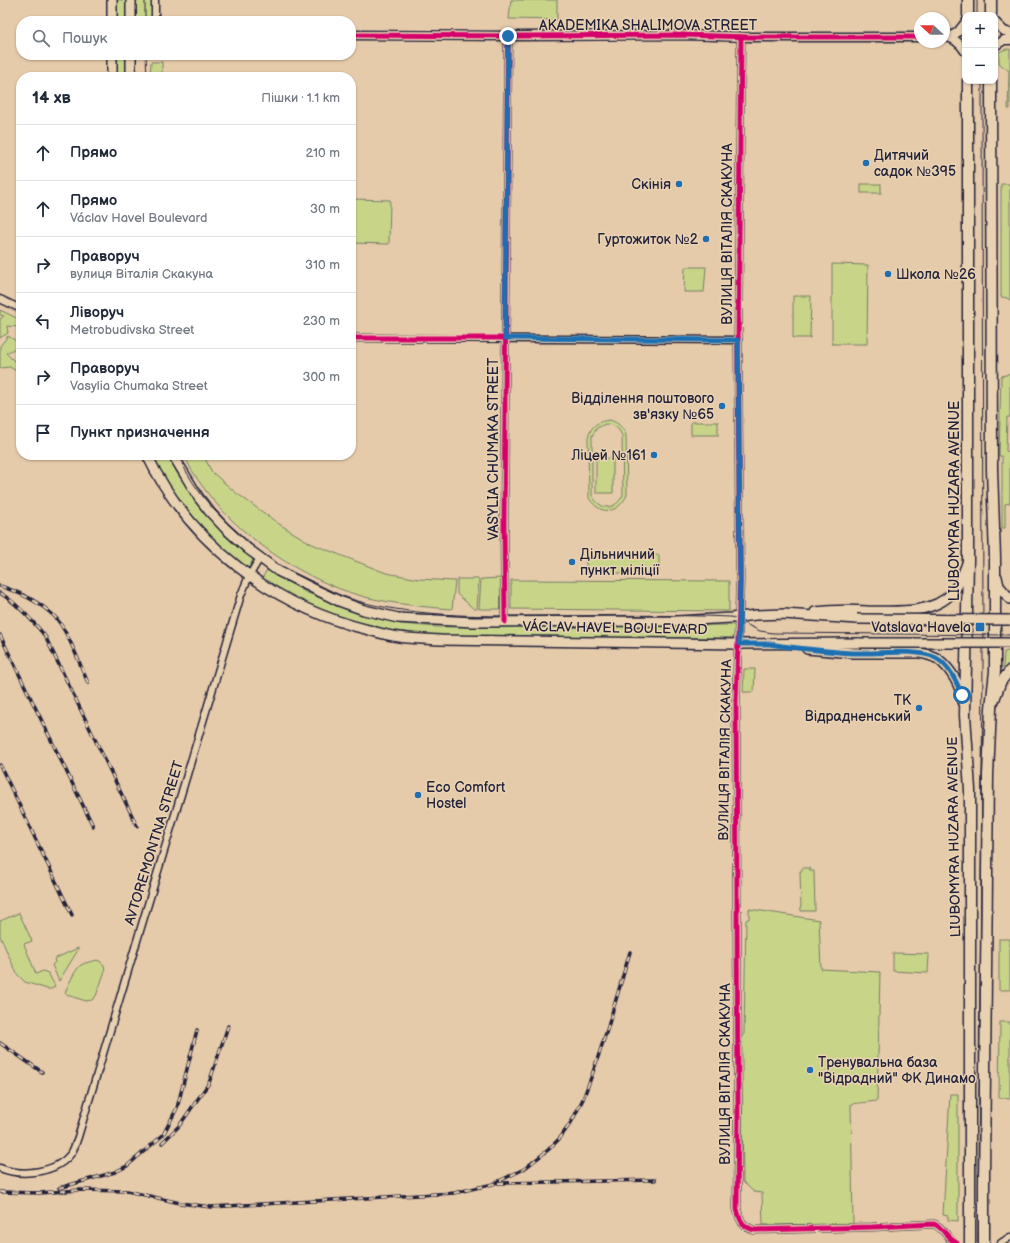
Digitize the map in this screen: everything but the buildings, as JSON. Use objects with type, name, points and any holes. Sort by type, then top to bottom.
[{"type":"main road","points":[[112,0],[112,16]]},
{"type":"main road","points":[[131,0],[131,16]]},
{"type":"main road","points":[[968,0],[968,12]]},
{"type":"main road","points":[[992,0],[992,12]]},
{"type":"main road","points":[[112,60],[112,72]]},
{"type":"main road","points":[[131,60],[131,72]]},
{"type":"main road","name":"LIUBOMYRA HUZARA AVENUE","points":[[968,84],[968,560],[965,715],[970,790],[970,1243]]},
{"type":"main road","points":[[984,1243],[988,775],[991,708],[995,671],[995,558],[992,462],[991,84]]},
{"type":"main road","name":"VÁCLAV HAVEL BOULEVARD","points":[[150,460],[164,487],[185,516],[211,544],[249,576],[324,617],[356,627],[398,637],[441,640],[739,644],[1010,643]]},
{"type":"main road","name":"VÁCLAV HAVEL BOULEVARD","points":[[176,460],[199,498],[210,512],[225,528],[260,558],[278,571],[339,601],[364,610],[398,618],[473,622],[676,621],[784,614],[857,619],[1010,620]]},
{"type":"main road","points":[[995,558],[997,580],[1003,592],[1010,599]]},
{"type":"main road","points":[[784,614],[832,610],[904,611],[928,607],[939,603],[951,594],[958,585],[968,560]]},
{"type":"main road","points":[[770,644],[854,653],[920,653],[929,655],[937,659],[952,674],[962,695],[965,715]]},
{"type":"main road","points":[[991,708],[1001,682],[1010,670]]},
{"type":"street","points":[[155,0],[155,16]]},
{"type":"street","points":[[998,25],[1004,31],[1010,33]]},
{"type":"street","points":[[950,36],[958,32],[962,27]]},
{"type":"street","name":"AKADEMIKA SHALIMOVA STREET","points":[[356,35],[914,37]]},
{"type":"street","name":"VASYLIA CHUMAKA STREET","points":[[505,622],[504,525],[508,36]]},
{"type":"street","name":"ВУЛИЦЯ ВІТАЛІЯ СКАКУНА","points":[[741,37],[738,340],[740,579],[736,703],[738,1106],[737,1209],[741,1223],[747,1228],[754,1230],[934,1224],[940,1226],[947,1236],[955,1243]]},
{"type":"street","points":[[950,38],[956,41],[962,48]]},
{"type":"street","points":[[998,44],[1004,40],[1010,40]]},
{"type":"street","points":[[0,299],[16,307]]},
{"type":"street","points":[[356,338],[738,340]]},
{"type":"street","name":"AVTOREMONTNA STREET","points":[[0,1168],[15,1172],[30,1173],[45,1170],[63,1161],[72,1152],[78,1137],[241,596],[249,576],[260,558]]},
{"type":"street","points":[[1001,1243],[1010,1237]]},
{"type":"green space","points":[[117,0],[127,0],[127,16],[117,16]]},
{"type":"green space","points":[[135,0],[153,0],[153,16],[135,16]]},
{"type":"green space","points":[[511,0],[557,0],[557,20],[509,19]]},
{"type":"green space","points":[[1010,49],[1010,109],[1008,109],[1009,71],[999,63],[999,52]]},
{"type":"green space","points":[[117,60],[127,60],[128,72],[117,72]]},
{"type":"green space","points":[[151,62],[162,62],[162,72],[150,72]]},
{"type":"green space","points":[[861,184],[881,184],[881,193],[861,193]]},
{"type":"green space","points":[[1001,184],[1010,184],[1010,300],[1001,297]]},
{"type":"green space","points":[[356,199],[390,200],[389,244],[356,243]]},
{"type":"green space","points":[[832,264],[868,265],[867,344],[832,344]]},
{"type":"green space","points":[[685,267],[706,267],[704,292],[684,292]]},
{"type":"green space","points":[[793,296],[811,296],[810,338],[793,338]]},
{"type":"green space","points":[[0,310],[16,318],[16,327],[7,326],[8,333],[0,338],[0,319],[4,316],[0,315]]},
{"type":"green space","points":[[8,336],[16,341],[16,348],[6,353],[14,361],[16,360],[16,371],[10,367],[0,368],[0,346]]},
{"type":"green space","points":[[1010,373],[1010,417],[1007,417],[1006,451],[1010,452],[1010,503],[1005,504],[1005,528],[1002,528],[1002,456],[999,456],[1001,376]]},
{"type":"green space","points":[[610,420],[618,424],[626,435],[627,495],[619,506],[609,510],[598,508],[589,498],[588,438],[595,425]],"holes":[[[605,424],[616,427],[622,436],[623,495],[616,504],[608,507],[599,504],[592,495],[592,436],[597,428]]]},
{"type":"green space","points":[[691,422],[718,422],[718,435],[691,435]]},
{"type":"green space","points":[[613,458],[613,493],[596,493],[596,459]]},
{"type":"green space","points":[[154,460],[170,460],[177,473],[197,500],[253,557],[251,565],[246,569],[216,543],[195,522],[173,493]]},
{"type":"green space","points":[[187,460],[206,460],[212,472],[235,492],[279,524],[312,544],[386,573],[419,579],[455,581],[452,609],[408,605],[365,597],[339,588],[312,576],[285,562],[236,524],[215,502],[198,479]]},
{"type":"green space","points":[[586,555],[659,555],[659,573],[586,573]]},
{"type":"green space","points":[[266,571],[270,571],[305,592],[362,614],[401,624],[437,627],[735,625],[735,638],[436,637],[399,634],[359,624],[300,602],[262,579]]},
{"type":"green space","points":[[501,578],[502,609],[479,609],[481,579]]},
{"type":"green space","points":[[457,579],[479,579],[477,609],[474,609],[457,594]]},
{"type":"green space","points":[[511,580],[729,581],[729,611],[511,609]]},
{"type":"green space","points":[[1004,652],[1010,652],[1010,666],[1005,670],[1003,668]]},
{"type":"green space","points":[[744,669],[755,669],[754,692],[743,692]]},
{"type":"green space","points":[[802,868],[810,868],[810,871],[814,871],[815,911],[801,911],[800,871],[802,871]]},
{"type":"green space","name":"Тренувальна база \"Відрадний\" ФК Динамо","points":[[749,909],[819,920],[821,969],[880,972],[877,1101],[851,1104],[853,1224],[763,1225],[762,1193],[754,1192],[743,1182],[741,1038],[744,1034],[746,920],[749,919]]},
{"type":"green space","points":[[19,913],[32,941],[24,944],[36,974],[43,971],[48,973],[55,986],[52,989],[47,989],[25,982],[17,974],[0,936],[0,921]]},
{"type":"green space","points":[[999,939],[1010,939],[1010,990],[999,990]]},
{"type":"green space","points":[[78,948],[59,981],[52,965],[55,962],[54,959]]},
{"type":"green space","points":[[893,953],[929,954],[928,973],[893,971]]},
{"type":"green space","points":[[97,960],[104,965],[105,971],[96,996],[92,1000],[86,1001],[67,995],[65,993],[66,990],[79,967],[84,963]]},
{"type":"green space","points":[[1000,1022],[1010,1022],[1010,1099],[999,1098]]},
{"type":"green space","points":[[950,1094],[958,1094],[958,1221],[948,1220],[948,1216],[943,1215]]},
{"type":"tram line","points":[[145,0],[145,16]]},
{"type":"tram line","points":[[977,0],[977,12]]},
{"type":"tram line","points":[[146,60],[147,72]]},
{"type":"tram line","points":[[978,1243],[983,663],[982,84]]},
{"type":"tram line","points":[[180,460],[192,482],[201,494],[221,518],[244,539],[284,568],[334,593],[365,603],[406,611],[466,615],[655,615],[731,617],[760,631],[773,633],[1010,635]]},
{"type":"railway","points":[[0,586],[21,594],[35,602],[58,620],[73,647],[88,683]]},
{"type":"railway","points":[[0,593],[19,607],[45,636],[137,826]]},
{"type":"railway","points":[[0,635],[93,826]]},
{"type":"railway","points":[[0,765],[72,915]]},
{"type":"railway","points":[[0,1192],[39,1193],[80,1190],[127,1191],[180,1203],[211,1207],[454,1193],[493,1184],[524,1169],[548,1150],[560,1138],[572,1121],[583,1099],[592,1075],[630,952]]},
{"type":"railway","points":[[162,1143],[179,1126],[209,1083],[228,1026]]},
{"type":"railway","points":[[59,1188],[115,1172],[127,1166],[163,1135],[177,1108],[197,1030]]},
{"type":"railway","points":[[0,1043],[42,1072]]},
{"type":"railway","points":[[498,1183],[655,1180]]},
{"type":"cycle path","points":[[356,35],[914,37]]},
{"type":"cycle path","points":[[505,622],[504,525],[508,36]]},
{"type":"cycle path","points":[[741,37],[738,349],[740,579],[736,703],[737,1209],[742,1222],[747,1227],[754,1230],[934,1224],[957,1243]]},
{"type":"cycle path","points":[[356,338],[505,338]]},
{"type":"place","name":"Дитячий садок №395","points":[[866,163]]},
{"type":"place","name":"Скінія","points":[[679,184]]},
{"type":"place","name":"Гуртожиток №2","points":[[706,239]]},
{"type":"place","name":"Школа №26","points":[[888,274]]},
{"type":"place","name":"Відділення поштового зв'язку №65","points":[[722,406]]},
{"type":"place","name":"Ліцей №161","points":[[654,455]]},
{"type":"place","name":"Дільничний пункт міліції","points":[[572,562]]},
{"type":"place","name":"Vatslava Havela","points":[[980,627]]},
{"type":"place","name":"ТК Відрадненський","points":[[919,708]]},
{"type":"place","name":"Eco Comfort Hostel","points":[[418,795]]},
{"type":"place","name":"Тренувальна база \"Відрадний\" ФК Динамо","points":[[810,1070]]},
{"type":"route","points":[[508,36],[505,338],[738,340],[740,487],[739,644],[770,644],[854,653],[920,653],[929,655],[937,659],[952,674],[962,695]]}]
